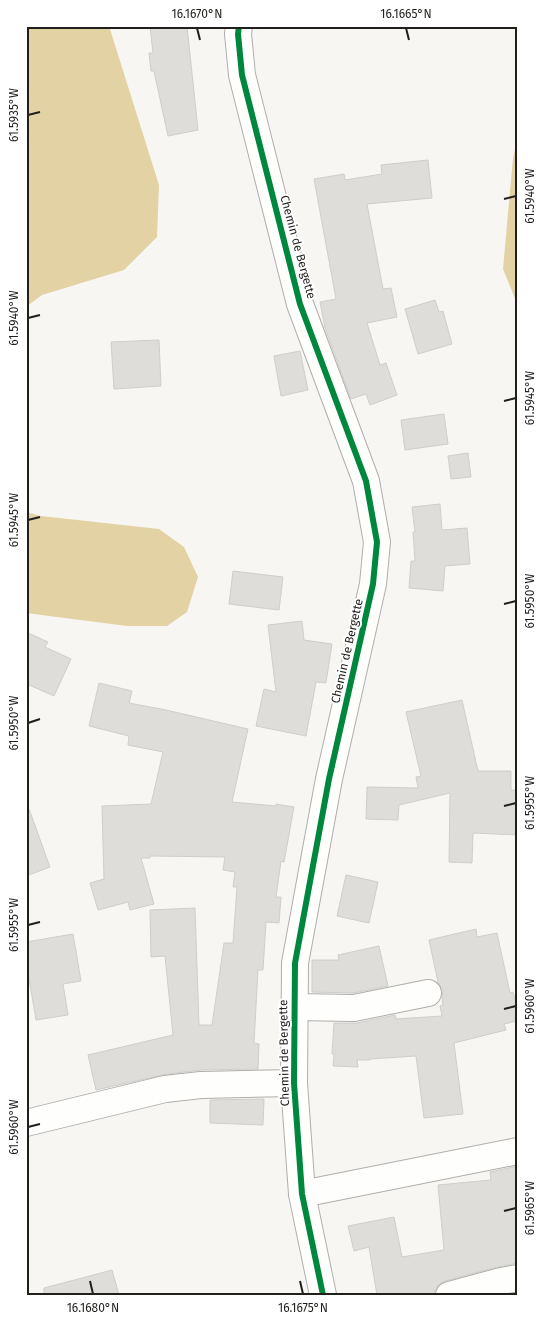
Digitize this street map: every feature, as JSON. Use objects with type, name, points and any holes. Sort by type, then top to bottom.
[{"type":"street","name":"Chemin de Bergette","points":[[239,26],[242,75],[300,304],[366,480],[377,542],[373,584],[329,779],[295,963],[294,1083],[302,1194],[323,1295]]},
{"type":"street","points":[[294,1008],[354,1008],[428,993]]},
{"type":"street","points":[[26,1123],[165,1089],[201,1085],[294,1083]]},
{"type":"street","points":[[302,1194],[518,1151]]},
{"type":"street","points":[[450,1295],[518,1278]]},
{"type":"shaded area","points":[[26,26],[109,26],[159,185],[157,237],[124,270],[42,295],[26,307]]},
{"type":"shaded area","points":[[518,136],[518,306],[503,269],[513,158]]},
{"type":"shaded area","points":[[26,512],[41,516],[159,529],[184,547],[198,577],[187,612],[167,626],[127,626],[26,613]]},
{"type":"building","points":[[150,26],[187,26],[198,130],[168,136],[154,71],[151,71],[149,53],[153,53]]},
{"type":"building","points":[[428,160],[432,198],[367,204],[383,289],[391,288],[397,317],[367,323],[380,365],[386,363],[397,395],[370,405],[366,394],[351,399],[325,328],[320,302],[336,299],[314,179],[344,174],[345,180],[382,174],[381,165]]},
{"type":"building","points":[[435,300],[439,312],[443,311],[452,344],[418,354],[405,309]]},
{"type":"building","points":[[159,340],[161,386],[114,389],[111,342]]},
{"type":"building","points":[[300,351],[308,390],[281,396],[274,356]]},
{"type":"building","points":[[444,414],[448,444],[405,450],[401,420]]},
{"type":"building","points":[[468,453],[471,477],[451,479],[448,456]]},
{"type":"building","points":[[440,504],[442,530],[467,528],[470,564],[445,566],[443,591],[409,588],[411,561],[415,561],[413,532],[415,532],[412,507]]},
{"type":"building","points":[[233,571],[283,577],[279,610],[229,604]]},
{"type":"building","points":[[302,621],[304,640],[332,644],[326,683],[316,682],[306,736],[256,726],[264,689],[276,692],[268,625]]},
{"type":"building","points":[[26,632],[48,642],[45,647],[71,659],[54,696],[29,685],[26,691]]},
{"type":"building","points":[[99,683],[132,691],[129,703],[248,729],[232,802],[276,806],[276,804],[294,807],[284,862],[281,861],[276,897],[281,897],[279,923],[266,922],[263,970],[258,970],[254,1043],[259,1044],[258,1069],[201,1070],[167,1074],[96,1090],[88,1055],[173,1035],[165,956],[151,957],[150,910],[195,908],[199,1025],[212,1025],[224,943],[233,943],[237,887],[233,887],[235,872],[223,870],[225,857],[150,856],[150,858],[141,858],[154,904],[130,910],[128,902],[98,910],[90,883],[104,879],[102,806],[151,804],[163,752],[128,745],[129,736],[89,726]]},
{"type":"building","points":[[462,700],[478,771],[511,771],[511,790],[518,790],[518,835],[473,833],[472,863],[449,862],[450,793],[399,805],[398,820],[366,819],[367,787],[418,788],[416,777],[421,776],[406,712]]},
{"type":"building","points":[[26,809],[29,809],[50,867],[26,876]]},
{"type":"building","points":[[346,875],[378,882],[369,923],[337,916]]},
{"type":"building","points":[[476,929],[477,937],[497,933],[510,993],[513,992],[518,1010],[518,1021],[504,1024],[506,1030],[454,1043],[463,1114],[424,1118],[416,1056],[357,1060],[358,1067],[333,1066],[334,1023],[357,1023],[395,1015],[396,1019],[442,1016],[440,1006],[443,1005],[443,991],[438,982],[429,940]]},
{"type":"building","points":[[73,934],[81,981],[63,984],[68,1015],[36,1020],[26,961],[26,942]]},
{"type":"building","points":[[379,946],[388,986],[353,993],[312,992],[312,960],[339,960],[338,955]]},
{"type":"building","points":[[264,1099],[263,1125],[210,1123],[210,1100]]},
{"type":"building","points":[[518,1166],[518,1263],[445,1281],[438,1285],[434,1295],[377,1295],[369,1247],[354,1251],[348,1226],[394,1217],[402,1257],[444,1250],[438,1185],[491,1180],[490,1172]]},
{"type":"building","points":[[112,1270],[119,1295],[44,1295],[44,1288]]},
{"type":"cycle path","points":[[239,26],[242,75],[300,304],[366,481],[377,542],[373,584],[329,779],[295,963],[294,1083],[302,1194],[323,1295]]}]
